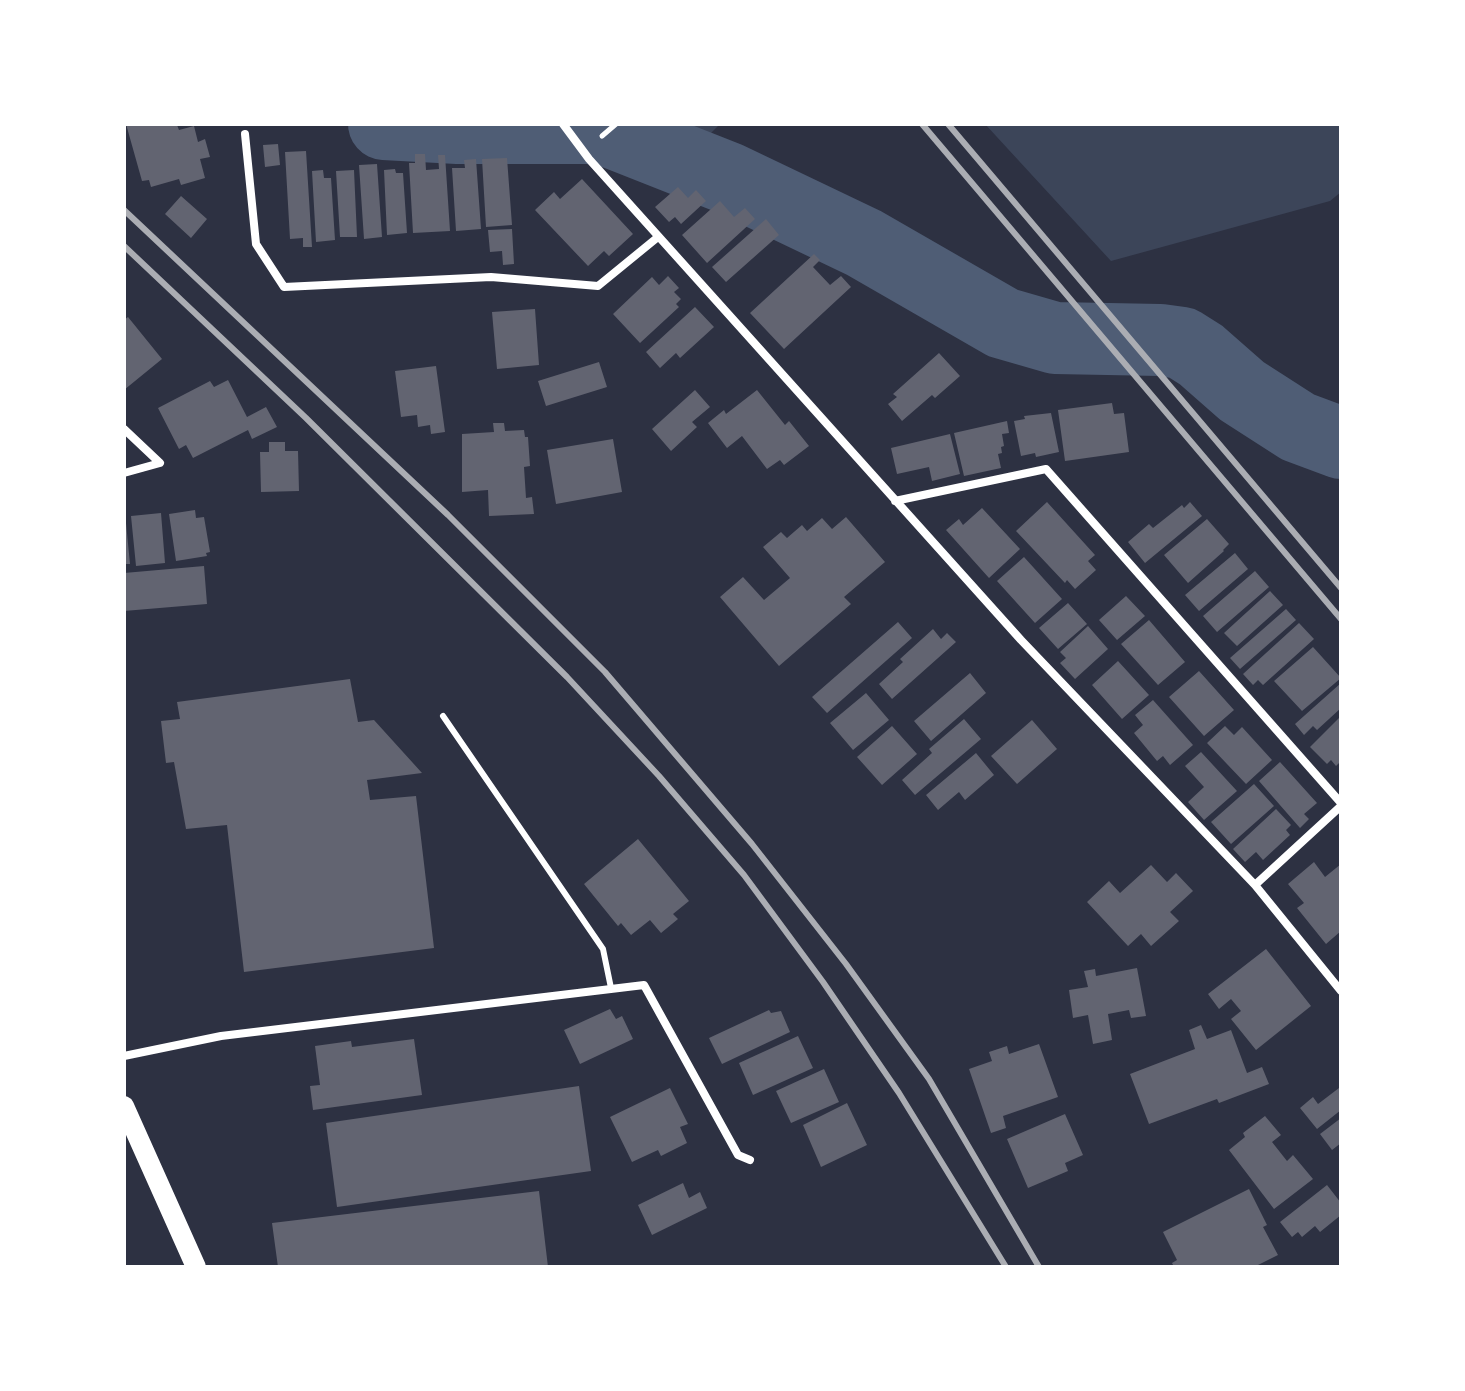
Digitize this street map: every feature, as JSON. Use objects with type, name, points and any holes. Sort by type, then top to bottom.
[{"type":"main road","points":[[124,1106],[196,1267]]},
{"type":"street","points":[[563,124],[589,159],[658,237],[1021,640],[1255,885],[1341,991]]},
{"type":"street","points":[[245,134],[256,244],[284,287],[491,277],[598,286],[658,237]]},
{"type":"street","points":[[124,429],[160,463],[124,473]]},
{"type":"street","points":[[895,501],[1046,469],[1341,804],[1255,885]]},
{"type":"street","points":[[124,1056],[221,1036],[644,985],[738,1155],[750,1160]]},
{"type":"lane","points":[[443,716],[603,949],[611,988]]},
{"type":"shaded area","points":[[630,124],[720,124],[698,146]]},
{"type":"shaded area","points":[[985,124],[1341,124],[1341,192],[1330,201],[1111,261]]},
{"type":"building","points":[[126,124],[177,125],[179,130],[194,126],[198,142],[205,139],[210,157],[200,159],[205,178],[181,185],[179,179],[151,187],[149,180],[142,181]]},
{"type":"building","points":[[278,144],[280,165],[265,167],[263,145]]},
{"type":"building","points":[[306,151],[312,247],[303,247],[303,238],[290,239],[285,152]]},
{"type":"building","points":[[415,154],[425,154],[426,170],[439,169],[438,155],[445,155],[450,231],[413,233],[409,163],[415,163]]},
{"type":"building","points":[[507,158],[512,225],[486,227],[482,159]]},
{"type":"building","points":[[476,159],[481,229],[456,231],[452,168],[465,168],[464,160]]},
{"type":"building","points":[[377,164],[382,237],[364,239],[359,165]]},
{"type":"building","points":[[395,169],[396,173],[403,173],[407,233],[387,235],[384,170]]},
{"type":"building","points":[[323,170],[324,178],[331,178],[335,240],[316,242],[312,171]]},
{"type":"building","points":[[354,170],[357,237],[340,237],[336,171]]},
{"type":"building","points":[[582,179],[633,234],[609,256],[604,251],[588,266],[535,210],[554,192],[560,199]]},
{"type":"building","points":[[678,187],[688,198],[696,190],[706,201],[681,224],[675,217],[669,222],[655,207]]},
{"type":"building","points":[[181,196],[207,219],[191,238],[165,214]]},
{"type":"building","points":[[720,201],[734,217],[745,208],[755,219],[707,263],[682,235]]},
{"type":"building","points":[[766,219],[779,235],[726,282],[712,267]]},
{"type":"building","points":[[512,229],[514,264],[503,265],[502,251],[490,252],[488,230]]},
{"type":"building","points":[[814,254],[820,260],[813,267],[830,285],[841,276],[851,287],[784,349],[750,313]]},
{"type":"building","points":[[668,276],[679,288],[674,292],[681,299],[676,304],[679,307],[640,343],[613,314],[652,277],[659,285]]},
{"type":"building","points":[[695,307],[714,327],[680,358],[676,353],[660,368],[646,352]]},
{"type":"building","points":[[535,309],[539,365],[497,369],[492,312]]},
{"type":"building","points":[[128,317],[162,359],[124,390],[124,320]]},
{"type":"building","points":[[939,353],[960,376],[902,421],[888,404],[897,397],[893,394]]},
{"type":"building","points":[[599,362],[607,387],[546,406],[538,381]]},
{"type":"building","points":[[436,366],[445,432],[431,434],[430,425],[418,427],[417,415],[401,417],[395,371]]},
{"type":"building","points":[[228,380],[247,417],[266,407],[277,427],[252,439],[248,430],[193,458],[186,445],[179,449],[158,408],[210,381],[214,387]]},
{"type":"building","points":[[695,390],[710,407],[692,422],[697,427],[671,451],[652,429]]},
{"type":"building","points":[[757,390],[785,425],[789,421],[809,446],[784,465],[780,460],[767,469],[742,436],[727,448],[708,423],[724,410],[726,414]]},
{"type":"building","points":[[1112,403],[1114,414],[1124,413],[1129,452],[1065,461],[1058,410]]},
{"type":"building","points":[[1051,413],[1059,452],[1036,457],[1035,453],[1021,456],[1014,421],[1025,419],[1024,416]]},
{"type":"building","points":[[1007,421],[1009,433],[1002,434],[1004,446],[1001,447],[1002,453],[998,454],[1001,468],[964,476],[954,433]]},
{"type":"building","points":[[493,423],[504,423],[505,431],[524,430],[525,437],[528,437],[530,466],[524,467],[526,498],[532,497],[534,514],[489,516],[488,490],[462,492],[462,434],[494,432]]},
{"type":"building","points":[[950,434],[960,474],[932,481],[929,467],[897,474],[891,448]]},
{"type":"building","points":[[613,439],[622,492],[556,504],[547,450]]},
{"type":"building","points":[[269,442],[285,442],[285,451],[298,451],[299,491],[261,492],[260,452],[269,452]]},
{"type":"building","points":[[1047,502],[1095,555],[1088,561],[1096,570],[1075,589],[1067,580],[1065,583],[1016,531]]},
{"type":"building","points":[[1190,502],[1202,516],[1145,563],[1128,542],[1149,524],[1153,528]]},
{"type":"building","points":[[982,508],[1020,549],[989,578],[946,530],[959,519],[963,525]]},
{"type":"building","points":[[195,510],[196,518],[204,517],[210,552],[206,553],[207,556],[176,561],[169,514]]},
{"type":"building","points":[[161,513],[165,563],[136,566],[131,516]]},
{"type":"building","points":[[846,517],[885,562],[844,597],[851,604],[779,666],[720,597],[743,577],[764,600],[790,578],[763,547],[781,532],[787,538],[802,525],[807,531],[822,518],[832,529]]},
{"type":"building","points":[[1207,519],[1229,544],[1188,583],[1164,555]]},
{"type":"building","points":[[126,523],[130,564],[124,564]]},
{"type":"building","points":[[1235,553],[1248,569],[1199,611],[1185,595]]},
{"type":"building","points":[[1024,557],[1062,599],[1035,623],[997,581]]},
{"type":"building","points":[[204,566],[207,604],[124,611],[124,573]]},
{"type":"building","points":[[1255,571],[1269,587],[1217,632],[1203,616]]},
{"type":"building","points":[[1270,591],[1283,605],[1237,646],[1224,633]]},
{"type":"building","points":[[1126,596],[1145,616],[1117,640],[1099,620]]},
{"type":"building","points":[[1068,603],[1087,624],[1058,649],[1039,628]]},
{"type":"building","points":[[1286,609],[1296,620],[1240,669],[1230,658]]},
{"type":"building","points":[[1149,620],[1185,662],[1158,685],[1121,644]]},
{"type":"building","points":[[898,622],[912,638],[827,713],[812,697]]},
{"type":"building","points":[[1299,623],[1314,639],[1263,685],[1258,680],[1253,685],[1243,674]]},
{"type":"building","points":[[1088,626],[1108,649],[1075,679],[1060,663],[1066,658],[1060,652]]},
{"type":"building","points":[[933,629],[941,639],[947,633],[956,642],[892,699],[879,684],[903,662],[900,659]]},
{"type":"building","points":[[1313,647],[1341,678],[1302,711],[1274,681]]},
{"type":"building","points":[[1118,661],[1149,695],[1122,719],[1092,685]]},
{"type":"building","points":[[1199,671],[1234,710],[1204,736],[1169,697]]},
{"type":"building","points":[[970,673],[986,693],[931,741],[914,721]]},
{"type":"building","points":[[350,679],[358,722],[374,720],[422,773],[367,780],[370,800],[416,796],[434,948],[244,972],[227,825],[186,829],[174,762],[166,763],[161,721],[180,719],[177,702]]},
{"type":"building","points":[[1341,683],[1341,708],[1317,730],[1313,726],[1304,735],[1295,724]]},
{"type":"building","points":[[866,693],[889,720],[853,750],[830,723]]},
{"type":"building","points":[[1153,700],[1193,745],[1170,765],[1163,756],[1157,761],[1134,733],[1143,725],[1135,715]]},
{"type":"building","points":[[1341,716],[1341,761],[1336,766],[1331,760],[1327,764],[1310,747]]},
{"type":"building","points":[[964,719],[981,739],[915,795],[902,780],[932,753],[929,749]]},
{"type":"building","points":[[1032,720],[1057,749],[1017,784],[991,756]]},
{"type":"building","points":[[892,726],[917,754],[882,785],[857,757]]},
{"type":"building","points":[[1225,726],[1234,735],[1242,727],[1272,760],[1246,784],[1207,743]]},
{"type":"building","points":[[1201,752],[1237,791],[1204,820],[1188,802],[1204,787],[1185,766]]},
{"type":"building","points":[[976,753],[994,775],[965,800],[959,792],[938,810],[926,795]]},
{"type":"building","points":[[1280,762],[1317,803],[1304,814],[1309,819],[1300,828],[1259,781]]},
{"type":"building","points":[[1254,784],[1274,806],[1231,844],[1211,822]]},
{"type":"building","points":[[1276,809],[1291,825],[1286,830],[1290,835],[1263,860],[1256,852],[1245,862],[1233,849]]},
{"type":"building","points":[[638,839],[689,901],[673,914],[678,919],[661,933],[650,920],[631,935],[621,923],[618,926],[584,884]]},
{"type":"building","points":[[1314,862],[1325,877],[1341,864],[1341,931],[1326,944],[1297,908],[1304,903],[1288,884]]},
{"type":"building","points":[[1151,865],[1167,882],[1176,873],[1193,891],[1170,912],[1179,921],[1151,946],[1141,934],[1128,946],[1087,902],[1109,881],[1120,893]]},
{"type":"building","points":[[1266,949],[1311,1006],[1256,1050],[1231,1019],[1241,1011],[1231,999],[1219,1009],[1208,994]]},
{"type":"building","points":[[1137,968],[1146,1016],[1131,1018],[1129,1010],[1108,1014],[1112,1040],[1093,1044],[1088,1015],[1073,1018],[1069,990],[1088,987],[1084,971],[1095,969],[1096,976]]},
{"type":"building","points":[[610,1009],[616,1019],[622,1016],[633,1039],[580,1064],[564,1030]]},
{"type":"building","points":[[769,1010],[771,1013],[781,1011],[790,1032],[722,1064],[709,1038]]},
{"type":"building","points":[[1201,1025],[1207,1039],[1231,1030],[1247,1073],[1262,1067],[1269,1084],[1149,1124],[1130,1074],[1195,1049],[1189,1030]]},
{"type":"building","points":[[798,1036],[813,1068],[753,1095],[739,1063]]},
{"type":"building","points":[[414,1039],[422,1095],[313,1110],[310,1086],[320,1085],[315,1046],[351,1041],[352,1047]]},
{"type":"building","points":[[1039,1044],[1058,1097],[1003,1116],[1006,1128],[991,1133],[969,1069],[992,1061],[989,1052],[1007,1046],[1009,1054]]},
{"type":"building","points":[[824,1069],[839,1102],[791,1123],[776,1091]]},
{"type":"building","points":[[579,1086],[591,1171],[337,1207],[326,1123]]},
{"type":"building","points":[[670,1088],[688,1124],[680,1127],[687,1143],[661,1156],[658,1150],[632,1162],[610,1117]]},
{"type":"building","points":[[1339,1088],[1341,1110],[1317,1129],[1300,1108],[1313,1097],[1318,1104]]},
{"type":"building","points":[[847,1103],[867,1145],[821,1167],[803,1125]]},
{"type":"building","points":[[1065,1114],[1083,1155],[1065,1163],[1068,1171],[1028,1188],[1007,1139]]},
{"type":"building","points":[[1265,1116],[1281,1135],[1272,1142],[1287,1161],[1293,1155],[1313,1179],[1274,1209],[1229,1150],[1245,1137],[1243,1133]]},
{"type":"building","points":[[1341,1118],[1341,1143],[1332,1150],[1320,1134]]},
{"type":"building","points":[[683,1183],[689,1198],[700,1192],[707,1208],[652,1235],[638,1205]]},
{"type":"building","points":[[1327,1185],[1341,1203],[1341,1215],[1320,1232],[1315,1226],[1302,1237],[1298,1232],[1292,1237],[1280,1222]]},
{"type":"building","points":[[1249,1189],[1267,1225],[1263,1227],[1278,1255],[1254,1267],[1174,1267],[1172,1263],[1177,1260],[1163,1232]]},
{"type":"building","points":[[539,1191],[548,1267],[278,1267],[272,1223]]},
{"type":"waterway","points":[[384,124],[458,128],[591,128],[614,133],[728,178],[864,243],[1003,323],[1055,338],[1182,343],[1201,355],[1242,391],[1298,427],[1341,443]]},
{"type":"railway","points":[[922,124],[1341,619]]},
{"type":"railway","points":[[948,124],[1341,588]]},
{"type":"railway","points":[[124,210],[448,515],[605,672],[752,844],[846,964],[929,1079],[1039,1267]]},
{"type":"railway","points":[[124,246],[306,418],[567,677],[659,776],[744,875],[823,982],[899,1093],[1006,1267]]}]
